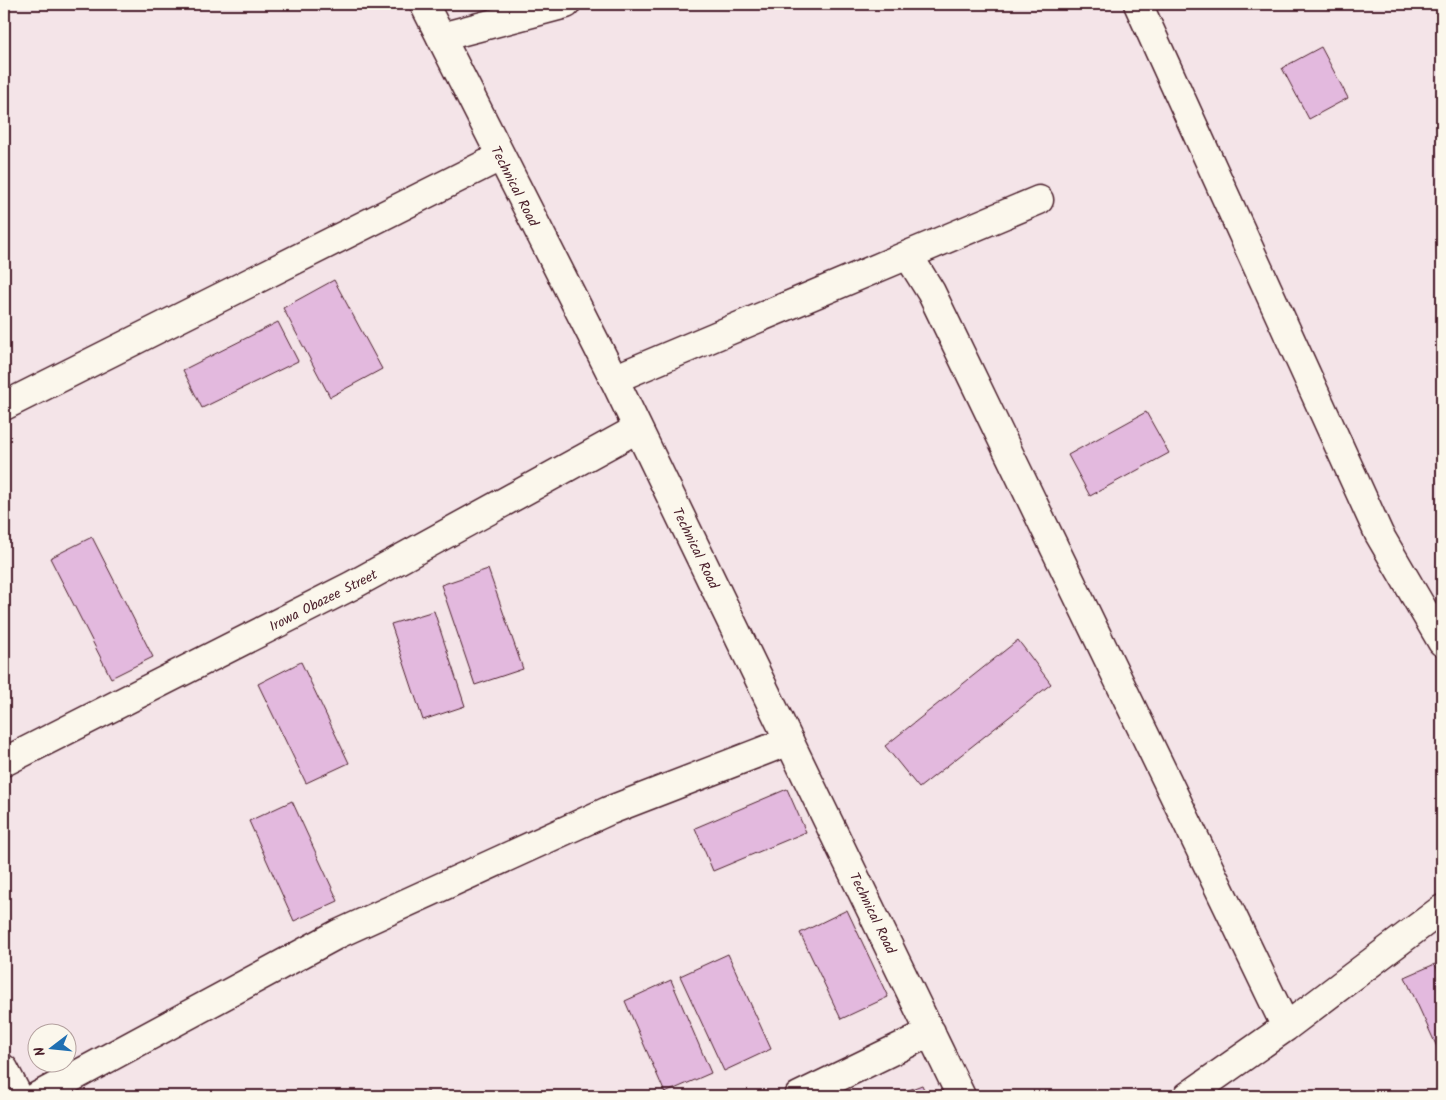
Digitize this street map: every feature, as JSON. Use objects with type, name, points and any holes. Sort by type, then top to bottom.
[{"type":"street","name":"Technical Road","points":[[424,4],[614,379],[961,1096]]},
{"type":"street","points":[[441,37],[566,4]]},
{"type":"street","points":[[1138,4],[1232,207],[1379,534],[1442,642]]},
{"type":"street","points":[[4,406],[500,157]]},
{"type":"street","points":[[614,379],[1039,200]]},
{"type":"street","points":[[908,255],[931,292],[1286,1026]]},
{"type":"street","name":"Irowa Obazee Street","points":[[4,762],[351,586],[638,429]]},
{"type":"street","points":[[38,1096],[338,934],[608,811],[789,741]]},
{"type":"street","points":[[1188,1096],[1286,1026],[1442,909]]},
{"type":"street","points":[[799,1096],[931,1032]]},
{"type":"street","points":[[4,1069],[18,1096]]},
{"type":"building","points":[[1321,47],[1348,98],[1309,119],[1282,68]]},
{"type":"building","points":[[334,280],[382,369],[330,397],[283,308]]},
{"type":"building","points":[[278,322],[298,361],[202,408],[183,370]]},
{"type":"building","points":[[1146,412],[1169,453],[1090,496],[1068,455]]},
{"type":"building","points":[[92,537],[153,657],[111,678],[50,558]]},
{"type":"building","points":[[488,569],[523,669],[475,685],[441,585]]},
{"type":"building","points":[[434,611],[465,706],[423,720],[391,624]]},
{"type":"building","points":[[1018,640],[1051,684],[919,788],[885,746]]},
{"type":"building","points":[[301,662],[349,763],[306,783],[258,684]]},
{"type":"building","points":[[787,789],[806,832],[713,871],[695,828]]},
{"type":"building","points":[[292,801],[338,901],[294,921],[249,821]]},
{"type":"building","points":[[847,910],[888,997],[841,1019],[800,933]]},
{"type":"building","points":[[728,954],[771,1049],[724,1071],[680,976]]},
{"type":"building","points":[[1435,964],[1442,980],[1442,1058],[1405,977]]},
{"type":"building","points":[[671,980],[711,1073],[665,1093],[625,1001]]},
{"type":"building","points":[[922,1085],[927,1096],[893,1096]]},
{"type":"building","points":[[428,1091],[430,1096],[418,1096]]}]
